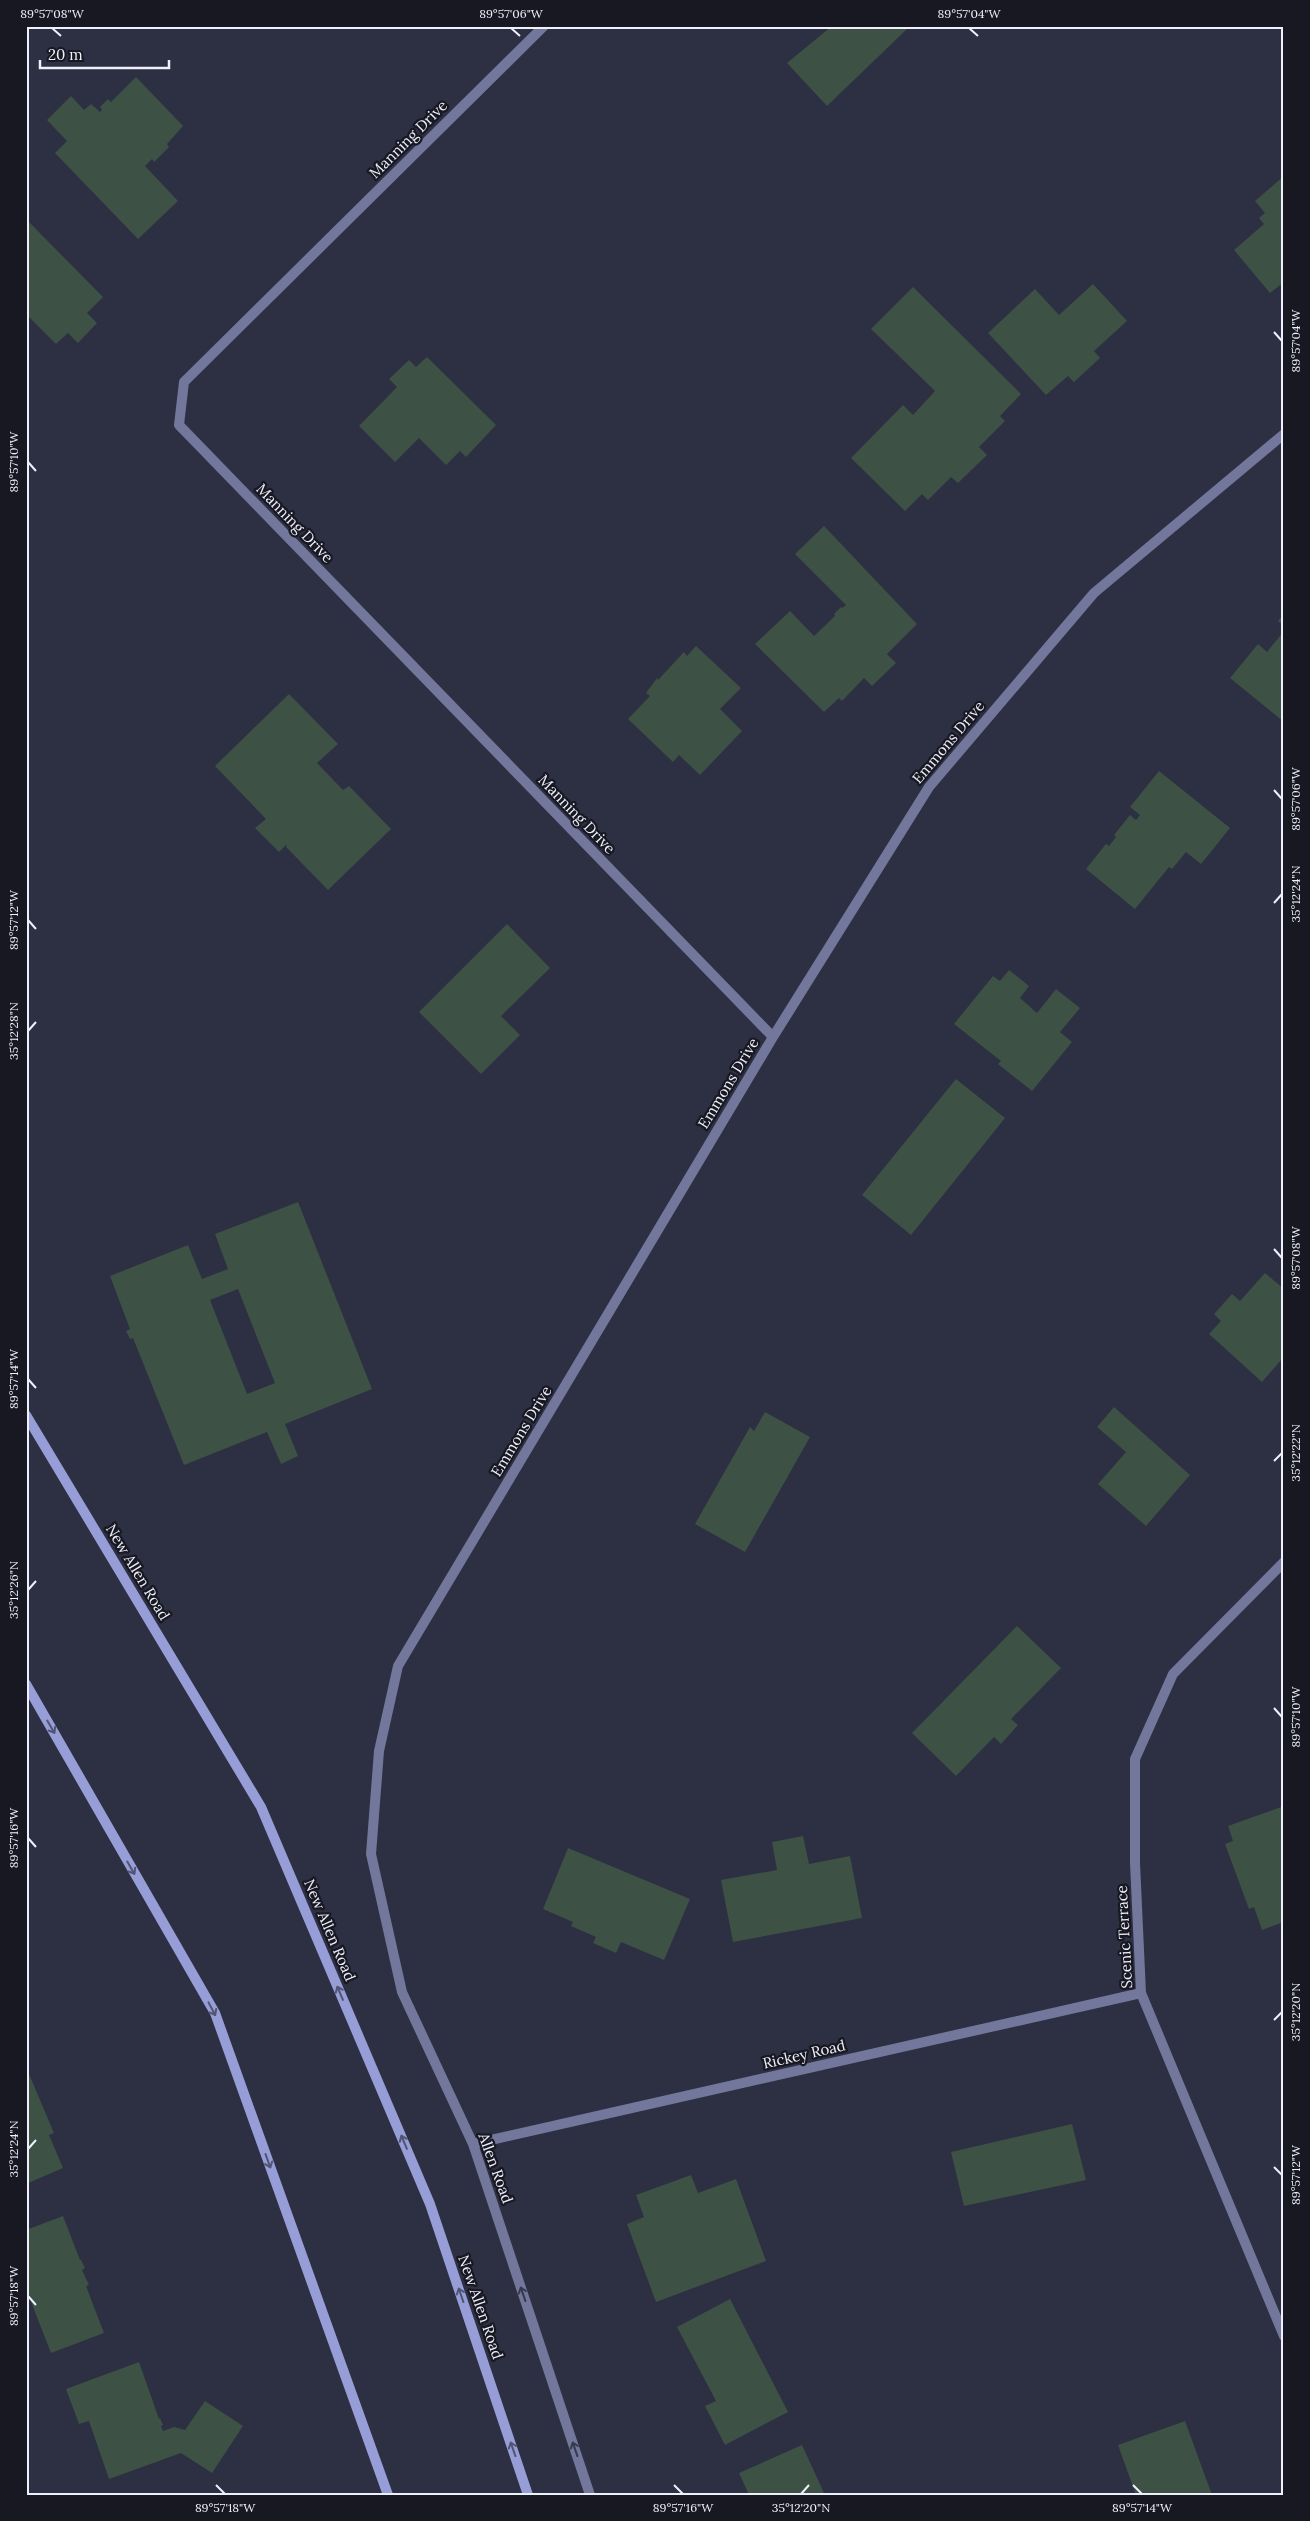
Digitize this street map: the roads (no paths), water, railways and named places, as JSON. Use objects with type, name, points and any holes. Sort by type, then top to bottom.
[{"type":"main road","name":"New Allen Road","points":[[26,1414],[261,1807],[430,2204],[528,2495]]},
{"type":"main road","points":[[26,1684],[215,2013],[388,2495]]},
{"type":"street","name":"Manning Drive","points":[[544,26],[184,382],[179,425],[773,1037]]},
{"type":"street","name":"Emmons Drive","points":[[371,1854],[379,1752],[398,1666],[773,1037],[929,787],[1094,592],[1284,434]]},
{"type":"street","name":"Scenic Terrace","points":[[1284,1562],[1173,1674],[1135,1759],[1135,1863],[1141,1993],[1284,2336]]},
{"type":"street","name":"Allen Road","points":[[371,1854],[402,1992],[473,2144],[590,2495]]},
{"type":"street","name":"Rickey Road","points":[[473,2144],[1141,1993]]}]
